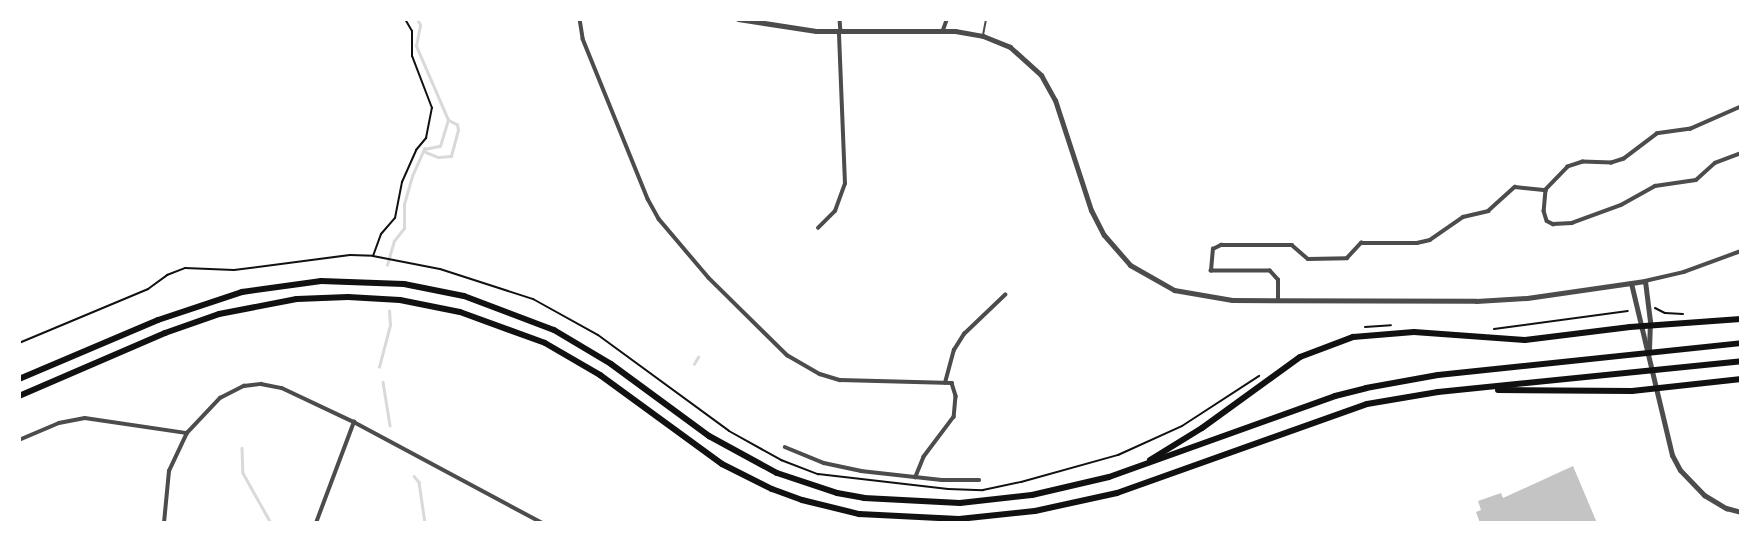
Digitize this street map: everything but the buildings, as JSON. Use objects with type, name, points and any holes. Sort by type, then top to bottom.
[{"type":"highway","points":[[19,379],[158,320],[228,295],[299,282],[376,281],[464,296],[554,330],[611,364],[740,455],[777,473],[837,493],[893,501],[993,501],[1075,486],[1139,467],[1335,396],[1366,388],[1438,375],[1741,343]]},
{"type":"highway","points":[[19,396],[165,333],[219,314],[297,299],[348,297],[400,300],[470,315],[545,343],[600,375],[722,464],[772,489],[802,500],[859,513],[959,519],[1022,513],[1117,493],[1367,404],[1478,389],[1741,361]]},
{"type":"highway","points":[[1139,467],[1202,428],[1300,357],[1353,337],[1414,332],[1525,340],[1650,325],[1741,319]]},
{"type":"highway","points":[[1478,389],[1632,391],[1741,379]]},
{"type":"street","points":[[580,19],[583,39],[648,199],[659,219],[709,278],[787,355],[820,374],[839,380],[952,383],[955,390],[954,417],[924,457],[916,477]]},
{"type":"street","points":[[738,19],[762,25],[840,32],[943,30],[983,36],[1020,54],[1049,86],[1091,209],[1104,235],[1130,265],[1157,283],[1190,295],[1278,300],[1497,300],[1645,281],[1685,272],[1741,251]]},
{"type":"street","points":[[818,229],[835,211],[845,184],[840,19]]},
{"type":"street","points":[[943,30],[947,19]]},
{"type":"street","points":[[1741,107],[1691,129],[1657,134],[1625,159],[1612,163],[1583,162],[1568,167],[1546,190],[1544,211],[1547,220],[1562,225],[1621,205],[1655,186],[1696,180],[1715,163],[1741,153]]},
{"type":"street","points":[[1278,300],[1275,274],[1264,269],[1211,271],[1213,249],[1221,245],[1292,245],[1308,259],[1347,258],[1361,243],[1417,243],[1430,240],[1464,217],[1488,211],[1515,187],[1546,190]]},
{"type":"street","points":[[1645,281],[1650,325],[1647,338]]},
{"type":"street","points":[[1631,283],[1640,326],[1647,338],[1672,455],[1680,470],[1703,495],[1726,508],[1741,512]]},
{"type":"street","points":[[944,383],[954,350],[964,334],[1005,295]]},
{"type":"street","points":[[164,523],[169,471],[187,433],[220,398],[253,384],[282,388],[354,422],[542,523]]},
{"type":"street","points":[[19,440],[59,423],[85,418],[187,433]]},
{"type":"street","points":[[316,523],[354,422]]},
{"type":"street","points":[[785,447],[834,466],[957,481],[979,480]]},
{"type":"lane","points":[[983,36],[986,19]]},
{"type":"path","points":[[373,256],[381,234],[395,218],[402,182],[416,150],[426,138],[432,108],[412,56],[412,31],[405,19]]},
{"type":"path","points":[[19,343],[148,289],[173,272],[185,268],[234,270],[350,255],[373,256],[483,281],[533,299],[630,356],[729,431],[781,460],[818,474],[918,486]]},
{"type":"path","points":[[1654,307],[1672,315],[1693,314]]},
{"type":"path","points":[[1622,313],[1628,311]]},
{"type":"waterway","points":[[387,265],[394,241],[404,228],[404,204],[412,176],[424,149],[440,146],[448,120],[416,46],[420,25],[417,19]]},
{"type":"waterway","points":[[423,151],[438,157],[451,156],[458,130],[457,125],[448,120]]},
{"type":"waterway","points":[[379,367],[390,325],[389,311]]},
{"type":"waterway","points":[[694,364],[698,357]]},
{"type":"waterway","points":[[383,382],[390,425]]},
{"type":"waterway","points":[[242,448],[243,473],[271,523]]},
{"type":"waterway","points":[[414,476],[419,482],[425,523]]}]
